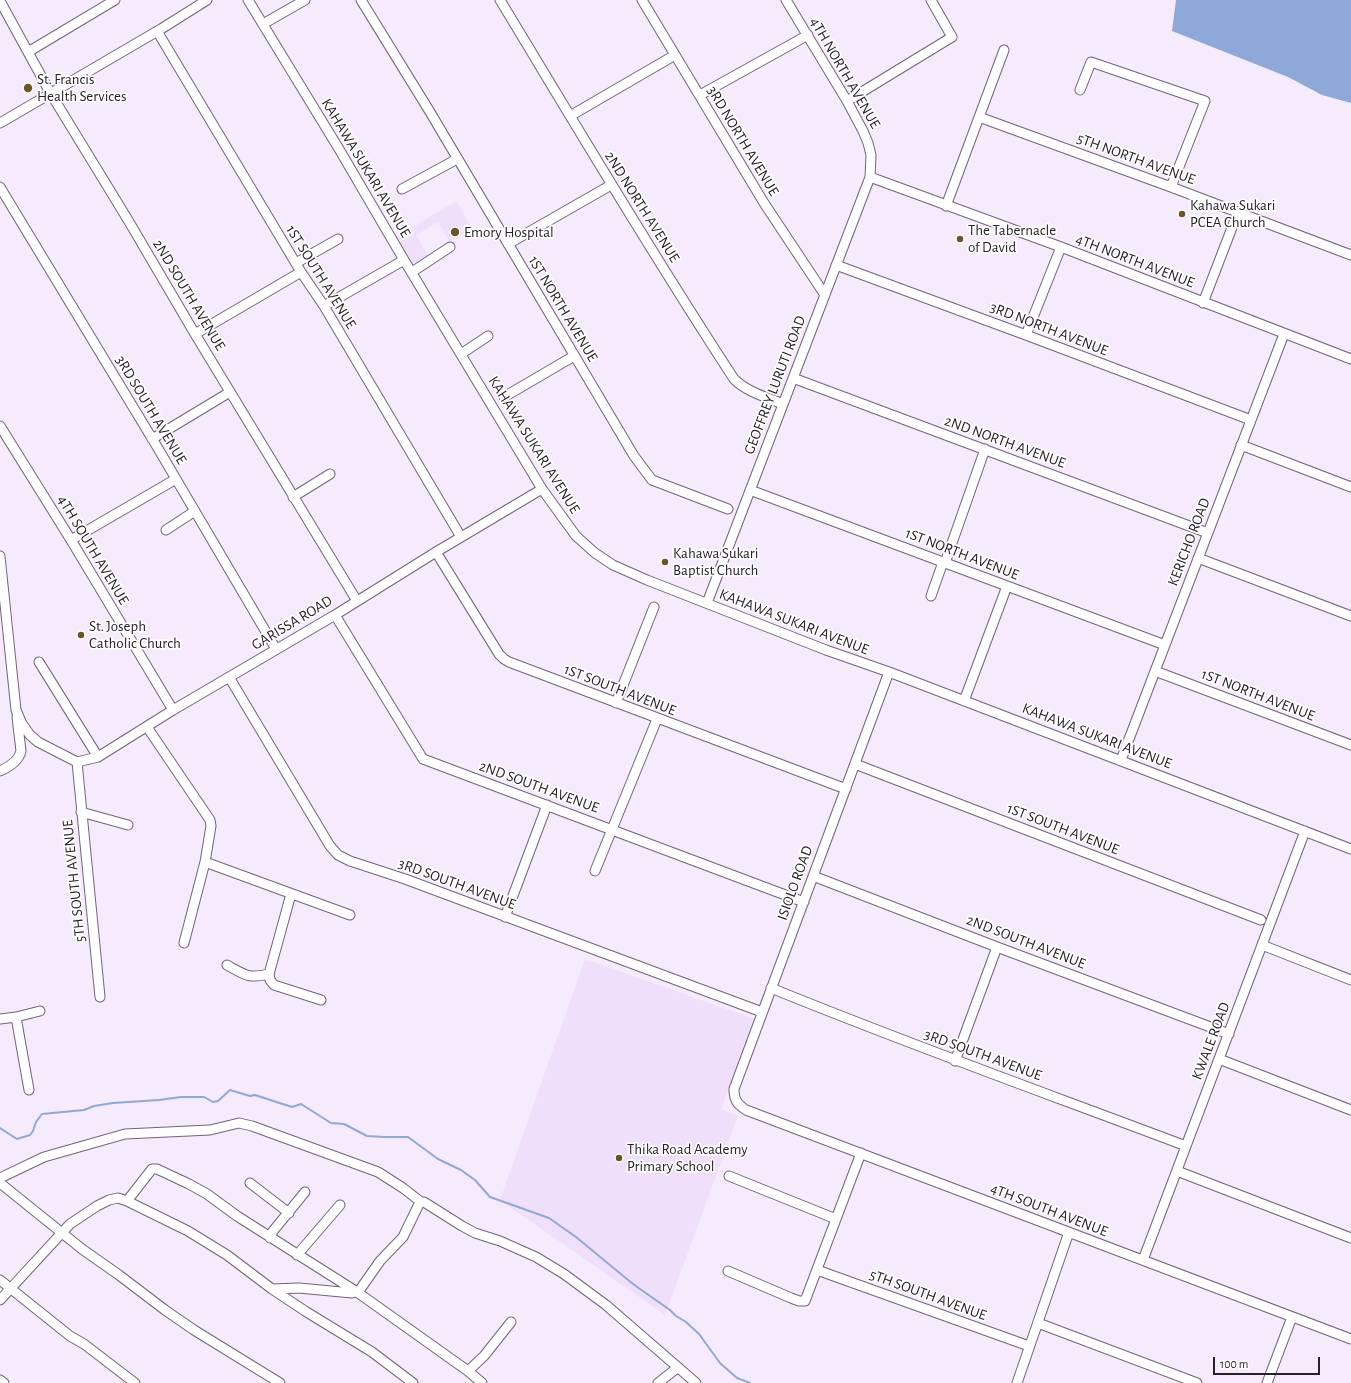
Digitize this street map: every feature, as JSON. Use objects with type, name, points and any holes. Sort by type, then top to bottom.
[{"type":"street","points":[[28,52],[115,0]]},
{"type":"street","points":[[0,123],[207,0]]},
{"type":"street","name":"KAHAWA SUKARI AVENUE","points":[[248,0],[340,149],[404,260],[542,490],[576,536],[595,553],[613,565],[640,577],[826,650],[964,700],[1351,848]]},
{"type":"street","points":[[263,24],[305,0]]},
{"type":"street","name":"1ST NORTH AVENUE","points":[[361,0],[634,456],[652,480],[734,511]]},
{"type":"street","name":"2ND NORTH AVENUE","points":[[500,0],[611,185],[734,379],[741,386],[783,404]]},
{"type":"street","name":"3RD NORTH AVENUE","points":[[642,0],[764,203],[825,295]]},
{"type":"street","name":"4TH NORTH AVENUE","points":[[786,0],[847,101],[868,143],[871,155],[870,177],[1060,247],[1351,359]]},
{"type":"street","points":[[847,101],[952,37],[931,0]]},
{"type":"street","name":"2ND SOUTH AVENUE","points":[[0,1],[51,94],[357,601]]},
{"type":"street","name":"1ST SOUTH AVENUE","points":[[157,31],[301,272],[324,306],[461,537]]},
{"type":"street","points":[[700,95],[808,35]]},
{"type":"street","points":[[946,206],[1004,50]]},
{"type":"street","points":[[570,116],[675,56]]},
{"type":"street","points":[[1080,90],[1091,62],[1205,101],[1171,187]]},
{"type":"street","name":"5TH NORTH AVENUE","points":[[979,117],[1351,255]]},
{"type":"street","points":[[402,189],[457,159]]},
{"type":"street","name":"GEOFFREY LURUTI ROAD","points":[[706,603],[734,511],[750,490],[870,177]]},
{"type":"street","points":[[508,244],[611,185]]},
{"type":"street","name":"3RD SOUTH AVENUE","points":[[0,187],[176,479],[276,649]]},
{"type":"street","points":[[1203,303],[1238,212]]},
{"type":"street","points":[[296,263],[338,239]]},
{"type":"street","points":[[412,272],[450,246]]},
{"type":"street","points":[[1026,335],[1060,247]]},
{"type":"street","points":[[324,306],[404,260]]},
{"type":"street","name":"3RD NORTH AVENUE","points":[[836,265],[1251,420]]},
{"type":"street","points":[[196,334],[301,272]]},
{"type":"street","name":"KERICHO ROAD","points":[[1121,760],[1284,334]]},
{"type":"street","points":[[461,354],[488,336]]},
{"type":"street","points":[[504,396],[574,356]]},
{"type":"street","name":"2ND NORTH AVENUE","points":[[793,378],[1208,533]]},
{"type":"street","points":[[152,439],[230,392]]},
{"type":"street","name":"4TH SOUTH AVENUE","points":[[0,426],[71,540],[173,710]]},
{"type":"street","points":[[1241,445],[1351,487]]},
{"type":"street","points":[[931,596],[985,449]]},
{"type":"street","points":[[293,496],[330,474]]},
{"type":"street","points":[[71,540],[176,479]]},
{"type":"street","name":"GARISSA ROAD","points":[[77,762],[98,757],[173,710],[335,615],[436,552],[542,490]]},
{"type":"street","name":"1ST NORTH AVENUE","points":[[750,490],[1165,645]]},
{"type":"street","points":[[166,530],[195,511]]},
{"type":"street","name":"1ST SOUTH AVENUE","points":[[436,552],[499,654],[504,659],[656,719],[846,789]]},
{"type":"street","points":[[0,556],[21,751],[17,760],[0,771]]},
{"type":"street","points":[[1198,558],[1351,616]]},
{"type":"street","points":[[964,700],[1007,586]]},
{"type":"street","points":[[616,703],[654,607]]},
{"type":"street","name":"2ND SOUTH AVENUE","points":[[335,615],[423,759],[804,902]]},
{"type":"street","points":[[39,662],[98,757]]},
{"type":"street","name":"1ST NORTH AVENUE","points":[[1155,670],[1349,745]]},
{"type":"street","name":"ISIOLO ROAD","points":[[737,1104],[734,1096],[734,1088],[889,672]]},
{"type":"street","name":"3RD SOUTH AVENUE","points":[[229,677],[330,846],[338,855],[350,862],[405,879],[762,1012]]},
{"type":"street","points":[[16,710],[22,724],[30,735],[38,742],[77,762]]},
{"type":"street","points":[[595,871],[656,719]]},
{"type":"street","points":[[147,727],[210,820],[211,833],[205,862],[184,943]]},
{"type":"street","points":[[1349,745],[1351,735]]},
{"type":"street","name":"5TH SOUTH AVENUE","points":[[77,762],[100,998]]},
{"type":"street","name":"1ST SOUTH AVENUE","points":[[855,764],[1265,922]]},
{"type":"street","points":[[504,917],[547,805]]},
{"type":"street","points":[[81,812],[128,825]]},
{"type":"street","name":"KWALE ROAD","points":[[1143,1260],[1262,945],[1265,922],[1306,831]]},
{"type":"street","points":[[205,862],[350,916]]},
{"type":"street","name":"2ND SOUTH AVENUE","points":[[813,876],[1229,1034]]},
{"type":"street","points":[[291,894],[269,974],[270,980],[274,985],[321,1000]]},
{"type":"street","points":[[1262,945],[1351,980]]},
{"type":"street","points":[[955,1061],[997,947]]},
{"type":"street","points":[[227,965],[244,975],[255,977],[269,974]]},
{"type":"street","name":"3RD SOUTH AVENUE","points":[[771,988],[955,1061],[1003,1077],[1186,1146]]},
{"type":"street","points":[[0,1019],[40,1011]]},
{"type":"street","points":[[16,1017],[29,1090]]},
{"type":"street","points":[[1219,1059],[1351,1110]]},
{"type":"street","name":"4TH SOUTH AVENUE","points":[[737,1104],[746,1110],[1351,1339]]},
{"type":"street","points":[[0,1178],[44,1157],[112,1136],[125,1134],[210,1130],[239,1123],[269,1132],[378,1172],[421,1202],[424,1202],[475,1233],[500,1241],[536,1257],[564,1274],[606,1305],[696,1383]]},
{"type":"street","points":[[728,1271],[791,1298],[799,1301],[805,1301],[861,1153]]},
{"type":"street","points":[[127,1201],[150,1171],[157,1169],[189,1184],[207,1194],[270,1238],[357,1292],[468,1371],[482,1383]]},
{"type":"street","points":[[1177,1171],[1351,1238]]},
{"type":"street","points":[[729,1176],[836,1219]]},
{"type":"street","points":[[0,1183],[61,1233],[177,1318],[280,1383]]},
{"type":"street","points":[[250,1183],[289,1213]]},
{"type":"street","points":[[270,1238],[273,1231],[305,1192]]},
{"type":"street","points":[[0,1300],[61,1233],[79,1217],[109,1200],[118,1198],[188,1231],[227,1255],[272,1289],[372,1352],[413,1383]]},
{"type":"street","points":[[272,1289],[299,1288],[352,1293],[359,1291],[380,1261],[403,1237],[421,1202]]},
{"type":"street","points":[[297,1255],[340,1205]]},
{"type":"street","points":[[1016,1383],[1069,1232]]},
{"type":"street","name":"5TH SOUTH AVENUE","points":[[817,1270],[1029,1346]]},
{"type":"street","points":[[0,1280],[70,1336],[90,1348],[134,1383]]},
{"type":"street","points":[[1267,1383],[1292,1317]]},
{"type":"street","points":[[468,1371],[484,1356],[512,1322]]},
{"type":"street","points":[[1038,1323],[1197,1383]]},
{"type":"street","points":[[658,1383],[677,1368]]},
{"type":"street","points":[[0,1380],[4,1383]]},
{"type":"shaded area","name":"Emory Hospital","points":[[456,201],[472,228],[450,242],[438,222],[416,235],[428,256],[413,264],[396,237]]},
{"type":"shaded area","name":"Thika Road Academy Primary School","points":[[585,959],[755,1019],[721,1109],[738,1116],[665,1315],[500,1200]]},
{"type":"water","points":[[1176,0],[1351,0],[1351,103],[1322,95],[1288,77],[1172,31]]},
{"type":"waterway","points":[[0,1128],[17,1139],[30,1135],[36,1122],[42,1114],[84,1110],[94,1106],[113,1103],[181,1097],[204,1097],[213,1102],[218,1101],[230,1090],[250,1096],[255,1095],[292,1107],[301,1104],[331,1123],[344,1124],[367,1136],[408,1137],[438,1159],[461,1170],[475,1180],[490,1197],[549,1218],[576,1237],[633,1284],[686,1322],[699,1334],[720,1363],[737,1378],[750,1383]]},
{"type":"place","name":"St. Francis Health Services","points":[[28,88]]},
{"type":"place","name":"Kahawa Sukari PCEA Church","points":[[1182,214]]},
{"type":"place","name":"Emory Hospital","points":[[455,232]]},
{"type":"place","name":"The Tabernacle of David","points":[[960,239]]},
{"type":"place","name":"Kahawa Sukari Baptist Church","points":[[665,562]]},
{"type":"place","name":"St. Joseph Catholic Church","points":[[81,635]]},
{"type":"place","name":"Thika Road Academy Primary School","points":[[619,1158]]}]
